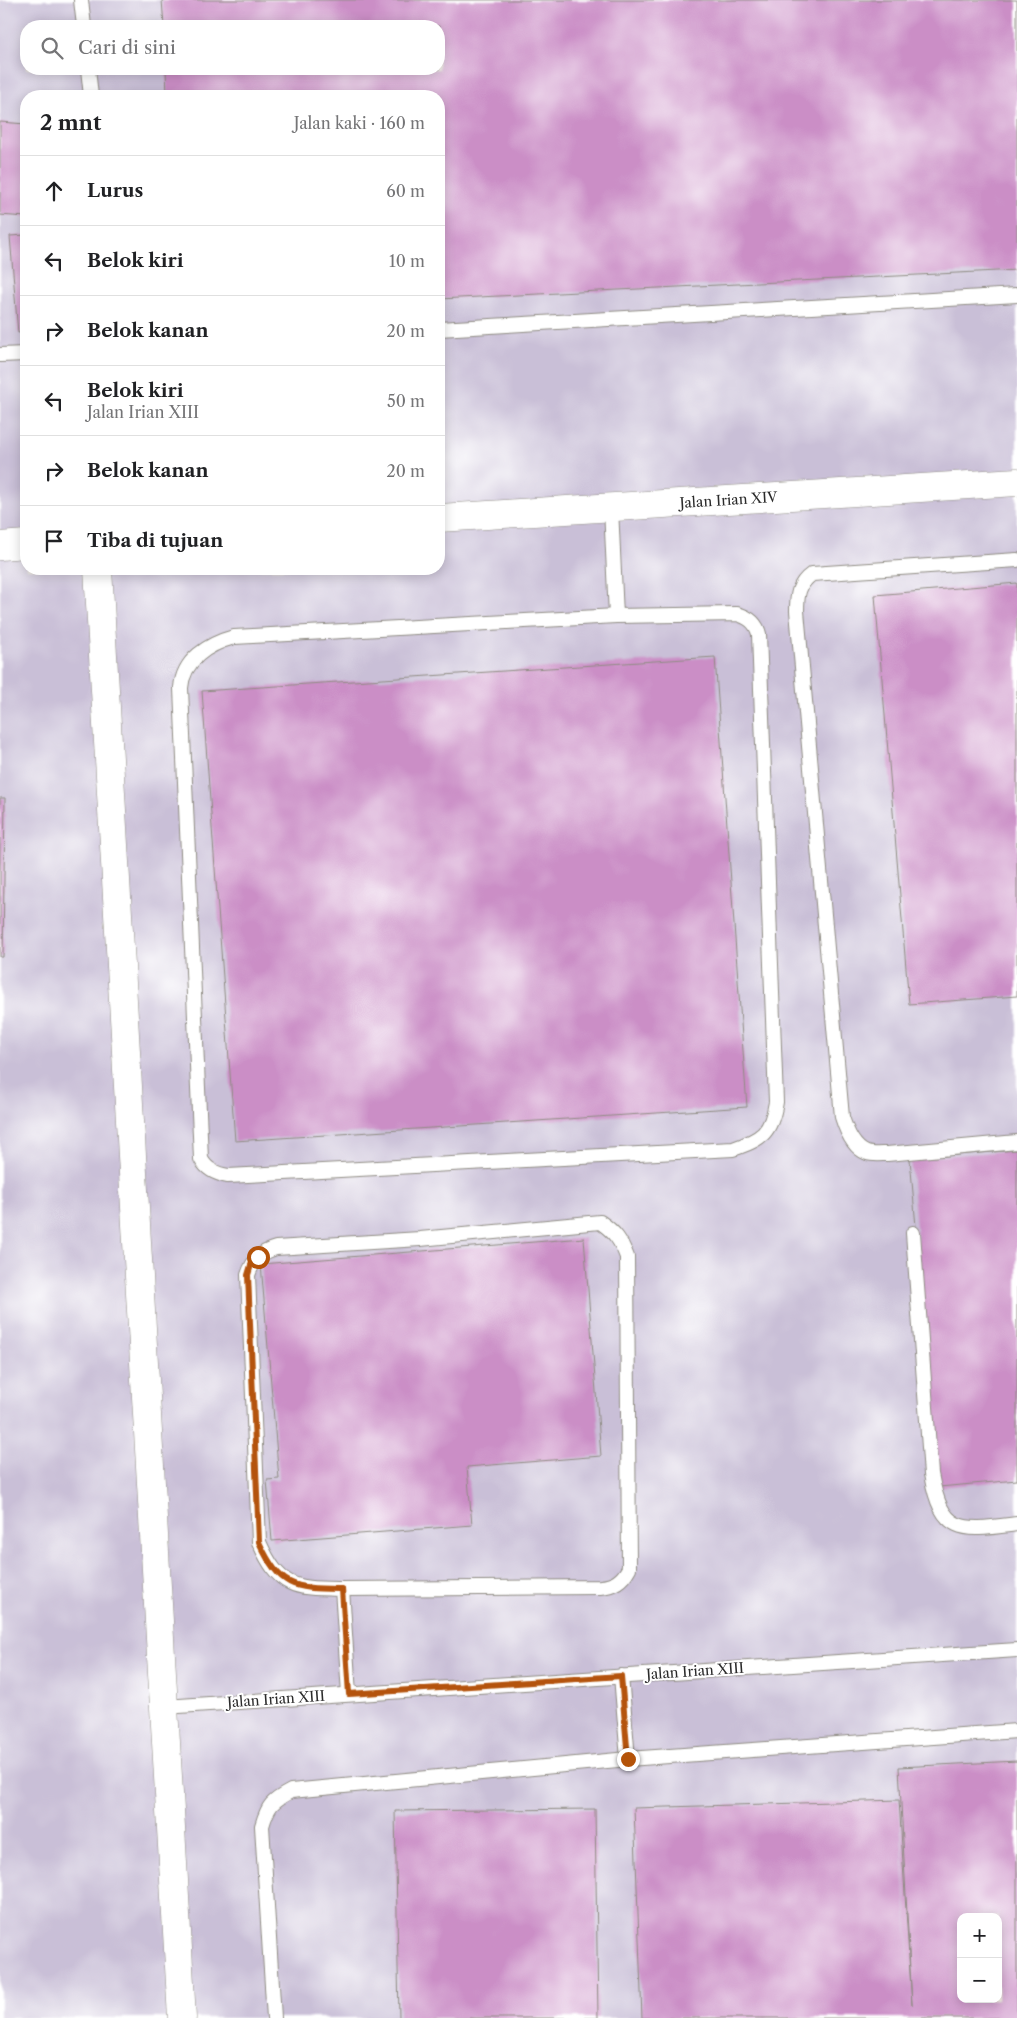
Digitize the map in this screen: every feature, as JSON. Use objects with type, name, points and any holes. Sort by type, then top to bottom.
[{"type":"street","name":"Jalan Irian XIV","points":[[445,518],[1017,482]]},
{"type":"street","points":[[0,546],[20,544]]},
{"type":"street","points":[[98,575],[182,2018]]},
{"type":"lane","points":[[81,0],[83,20]]},
{"type":"lane","points":[[89,75],[90,90]]},
{"type":"lane","points":[[445,329],[1017,295]]},
{"type":"lane","points":[[0,355],[20,354]]},
{"type":"lane","points":[[611,508],[616,616]]},
{"type":"lane","points":[[1017,560],[812,574],[802,582],[799,589],[797,611],[842,1117],[847,1132],[856,1145],[867,1153],[880,1154],[1017,1142]]},
{"type":"lane","points":[[736,614],[752,621],[759,634],[776,1102],[773,1120],[768,1128],[756,1141],[733,1149],[228,1176],[213,1172],[206,1167],[201,1159],[180,688],[182,677],[188,665],[210,647],[220,641],[234,637],[616,616],[736,614]]},
{"type":"lane","points":[[600,1222],[612,1230],[621,1242],[627,1257],[629,1568],[625,1576],[619,1582],[600,1587],[342,1589],[301,1588],[291,1584],[276,1572],[259,1542],[248,1275],[251,1265],[265,1251],[276,1248],[420,1239],[600,1222]]},
{"type":"lane","points":[[913,1233],[931,1474],[935,1494],[947,1516],[962,1527],[973,1530],[1017,1524]]},
{"type":"lane","points":[[342,1589],[349,1694]]},
{"type":"lane","name":"Jalan Irian XIII","points":[[164,1707],[1017,1650]]},
{"type":"lane","points":[[621,1676],[628,1759]]},
{"type":"lane","points":[[274,2018],[262,1826],[267,1809],[275,1800],[291,1791],[628,1759],[1017,1731]]},
{"type":"shaded area","points":[[0,0],[1017,0],[1017,2018],[0,2018]]},
{"type":"building","points":[[162,0],[1017,0],[1017,270],[445,299],[445,90],[167,90],[166,75],[445,75],[445,20],[164,20]]},
{"type":"building","points":[[0,122],[20,124],[20,217],[0,215]]},
{"type":"building","points":[[20,235],[20,333],[18,333],[10,236]]},
{"type":"building","points":[[1017,583],[1017,996],[909,1004],[875,595]]},
{"type":"building","points":[[715,657],[747,1107],[235,1141],[202,691]]},
{"type":"building","points":[[0,798],[5,798],[3,957],[0,957]]},
{"type":"building","points":[[1017,1150],[1017,1480],[939,1487],[910,1159]]},
{"type":"building","points":[[584,1238],[601,1456],[467,1467],[472,1525],[272,1541],[267,1480],[279,1479],[261,1264]]},
{"type":"building","points":[[1017,1761],[1017,2018],[642,2018],[634,1808],[899,1800],[912,2005],[899,1767]]},
{"type":"building","points":[[595,1809],[598,2018],[399,2018],[395,1811]]},
{"type":"route","points":[[258,1257],[251,1265],[248,1275],[259,1542],[276,1572],[291,1584],[301,1588],[342,1589],[349,1694],[621,1676],[628,1759]]}]
